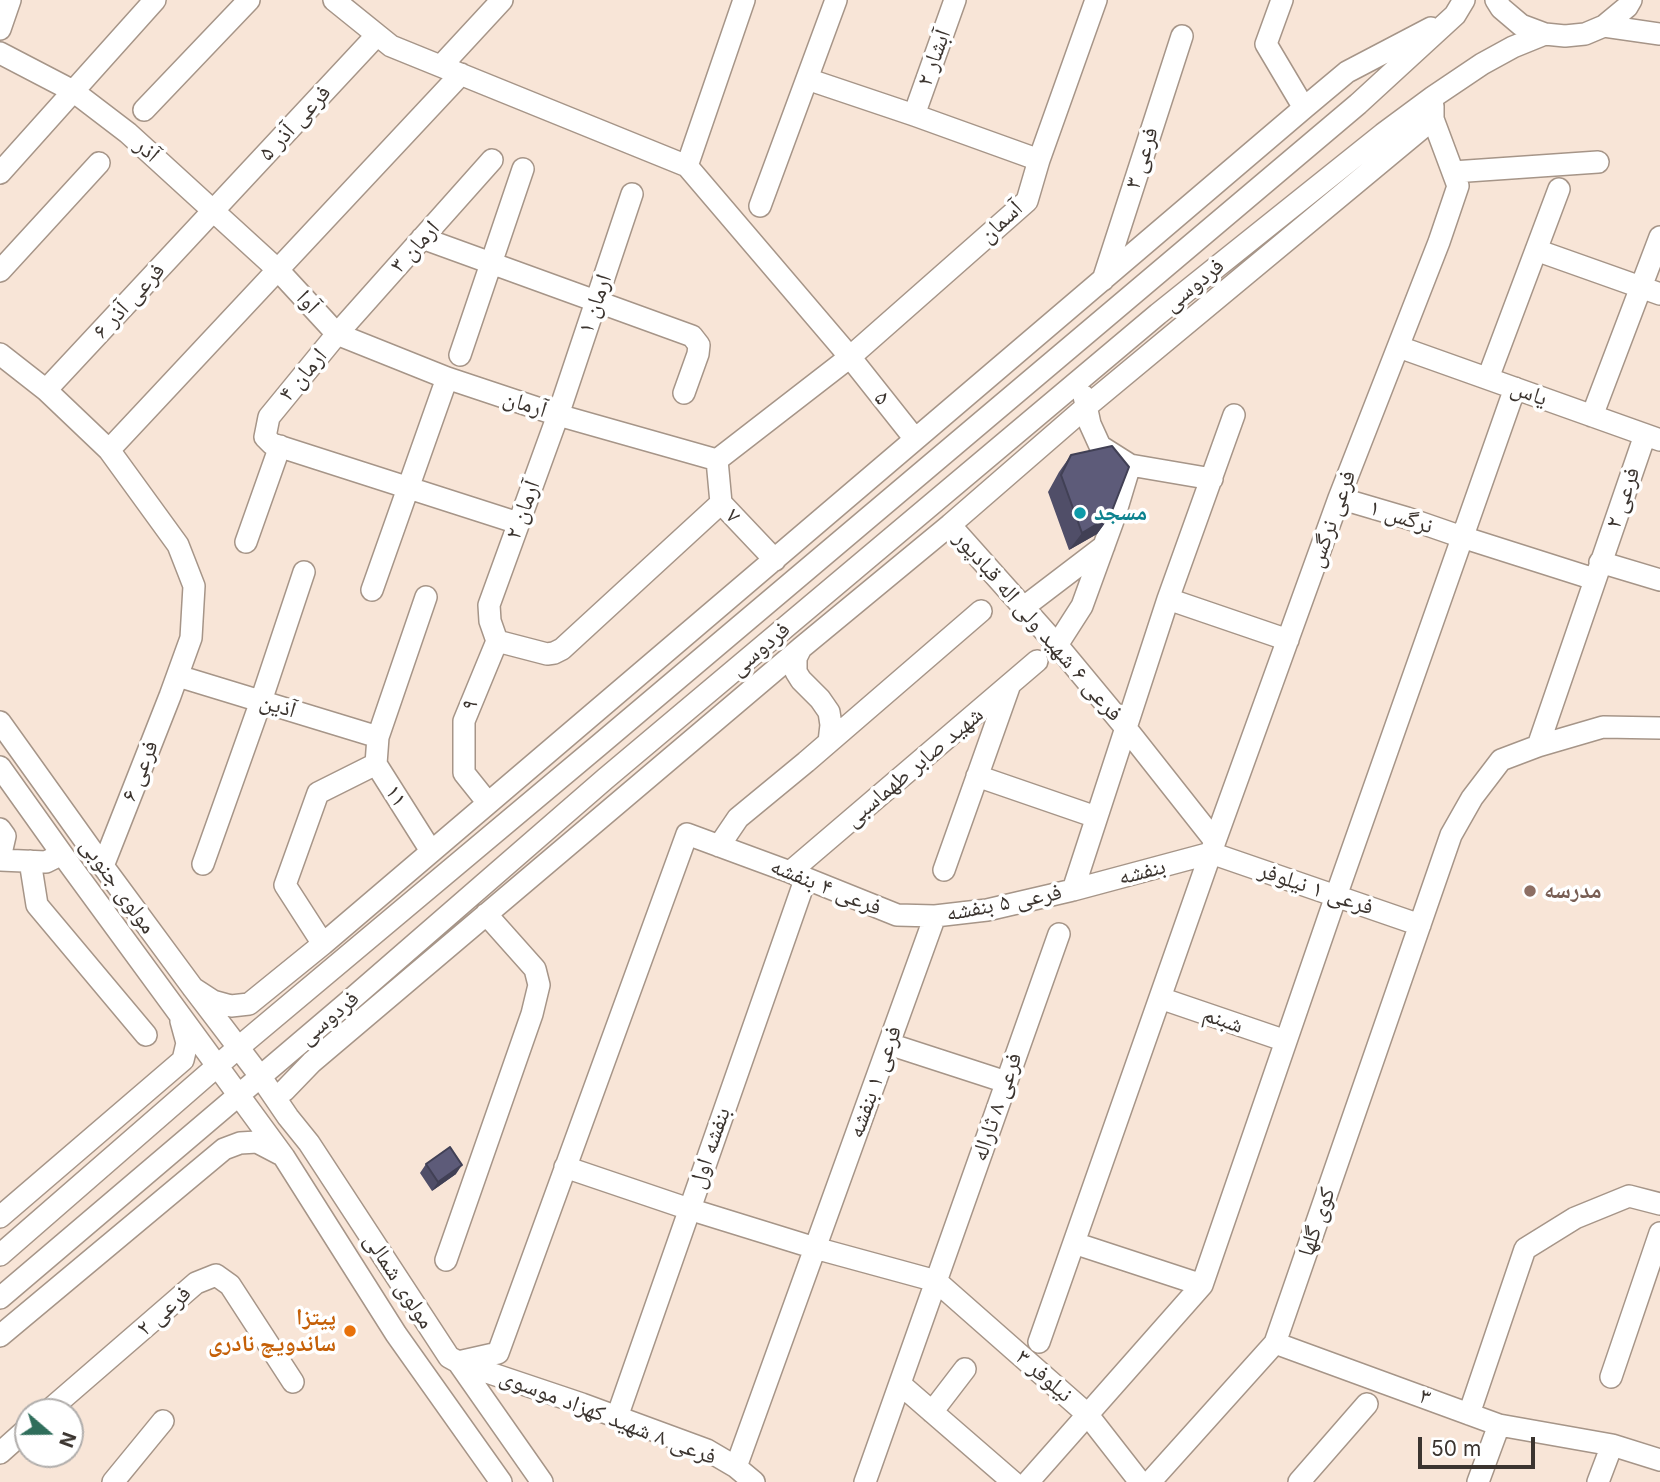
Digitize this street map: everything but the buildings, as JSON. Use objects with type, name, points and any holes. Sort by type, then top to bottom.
[{"type":"street","points":[[0,29],[10,0]]},
{"type":"street","points":[[0,173],[155,0]]},
{"type":"street","points":[[144,110],[249,0]]},
{"type":"street","points":[[334,0],[391,46],[687,166],[744,0]]},
{"type":"street","points":[[441,66],[502,0]]},
{"type":"street","points":[[760,206],[836,0]]},
{"type":"street","name":"آبشار ۲","points":[[914,115],[955,0]]},
{"type":"street","name":"آسمان","points":[[717,460],[850,357],[1027,201],[1096,0]]},
{"type":"street","points":[[1282,0],[1266,44],[1304,108]]},
{"type":"street","points":[[1496,0],[1501,8],[1521,25],[1545,34],[1565,36],[1585,34],[1604,26],[1627,7],[1631,0]]},
{"type":"street","points":[[193,988],[213,1001],[231,1006],[249,1004],[775,561],[1304,108],[1348,72],[1459,8]]},
{"type":"street","name":"فردوسی","points":[[0,1254],[239,1047],[1337,122],[1405,62],[1459,8]]},
{"type":"street","points":[[1604,26],[1660,34]]},
{"type":"street","name":"فردوسی","points":[[0,1298],[605,779],[1158,314],[1433,97],[1482,64],[1545,34]]},
{"type":"street","name":"فرعی آذر ۵","points":[[213,211],[377,35]]},
{"type":"street","name":"فرعی ۳","points":[[1103,280],[1182,36]]},
{"type":"street","name":"آذر","points":[[0,53],[73,91],[128,133],[278,270]]},
{"type":"street","points":[[109,450],[461,75]]},
{"type":"street","points":[[807,79],[1039,160]]},
{"type":"street","points":[[1433,97],[1433,120],[1455,179],[1598,162]]},
{"type":"street","points":[[284,1091],[312,1062],[486,914],[950,525],[1086,407],[1433,120]]},
{"type":"street","name":"ارمان ۳","points":[[337,334],[492,160]]},
{"type":"street","points":[[0,271],[99,163]]},
{"type":"street","name":"۵","points":[[687,166],[850,357],[915,439]]},
{"type":"street","points":[[460,355],[523,169]]},
{"type":"street","name":"فرعی نرگس","points":[[1038,1342],[1339,498],[1439,242],[1455,179]]},
{"type":"street","points":[[1488,378],[1559,189]]},
{"type":"street","name":"ارمان ۱","points":[[558,415],[632,194]]},
{"type":"street","name":"فرعی آذر ۶","points":[[46,390],[213,211]]},
{"type":"street","points":[[1592,416],[1651,290],[1660,237]]},
{"type":"street","points":[[422,238],[692,336],[699,345],[698,354],[684,393]]},
{"type":"street","points":[[1536,250],[1651,290]]},
{"type":"street","name":"آوا","points":[[278,270],[337,334]]},
{"type":"street","name":"آرمان","points":[[337,334],[446,378],[558,415],[717,460]]},
{"type":"street","name":"ارمان ۴","points":[[280,446],[272,444],[265,437],[269,417],[337,334]]},
{"type":"street","name":"یاس","points":[[1399,347],[1652,437]]},
{"type":"street","name":"فرعی ۶","points":[[0,354],[46,390],[109,450],[178,545],[194,586],[191,638],[103,866]]},
{"type":"street","points":[[372,590],[446,378]]},
{"type":"street","points":[[1080,380],[1090,424],[1100,446],[1130,465],[1212,479]]},
{"type":"street","points":[[1028,1482],[1202,1285],[1515,388]]},
{"type":"street","name":"آرمان ۲","points":[[497,641],[490,621],[489,605],[558,415]]},
{"type":"street","points":[[1073,890],[1168,599],[1234,415]]},
{"type":"street","name":"فرعی ۲","points":[[1538,746],[1597,570],[1652,437]]},
{"type":"street","points":[[246,542],[280,446],[519,523]]},
{"type":"street","name":"۷","points":[[717,460],[720,503],[775,561]]},
{"type":"street","points":[[1057,645],[1082,606],[1130,465]]},
{"type":"street","name":"نرگس ۱","points":[[1339,498],[1462,537],[1597,570],[1660,580]]},
{"type":"street","points":[[497,641],[547,654],[562,649],[720,503]]},
{"type":"street","name":"فرعی ۶ شهید ولی اله قبادپور","points":[[950,525],[1057,645],[1125,727],[1213,847]]},
{"type":"street","points":[[1024,607],[1104,546]]},
{"type":"street","points":[[870,557],[886,579]]},
{"type":"street","points":[[202,864],[304,572]]},
{"type":"street","name":"۱۱","points":[[426,597],[378,737],[376,764],[431,851]]},
{"type":"street","points":[[1168,599],[1288,640]]},
{"type":"street","points":[[719,846],[738,818],[981,611]]},
{"type":"street","name":"۹","points":[[488,803],[464,773],[464,721],[497,641]]},
{"type":"street","points":[[802,648],[796,658],[796,672],[800,680],[830,712],[829,743]]},
{"type":"street","name":"شهید صابر طهماسبی","points":[[798,876],[1037,661]]},
{"type":"street","name":"آذین","points":[[177,676],[378,737]]},
{"type":"street","points":[[944,870],[1010,685]]},
{"type":"street","name":"مولوی جنوبی","points":[[0,722],[103,866],[260,1076]]},
{"type":"street","name":"کوی گلها","points":[[1150,1482],[1275,1343],[1451,835],[1472,798],[1501,760],[1538,746],[1603,727],[1660,728]]},
{"type":"street","points":[[323,944],[285,885],[317,793],[376,764]]},
{"type":"street","name":"مولوی جنوبی","points":[[0,767],[239,1094]]},
{"type":"street","points":[[977,776],[1097,817]]},
{"type":"street","points":[[0,830],[5,836],[0,859],[46,862],[62,854]]},
{"type":"street","name":"فرعی ۴ بنفشه","points":[[565,1167],[687,834],[897,915],[935,916]]},
{"type":"street","name":"فرعی ۱ نیلوفر","points":[[1213,847],[1336,896],[1420,925]]},
{"type":"street","name":"بنفشه","points":[[1073,890],[1213,847]]},
{"type":"street","points":[[30,861],[37,905],[146,1035]]},
{"type":"street","name":"بنفشه اول","points":[[617,1417],[689,1209],[798,876]]},
{"type":"street","name":"فرعی ۵ بنفشه","points":[[935,916],[987,910],[1073,890]]},
{"type":"street","points":[[446,1260],[532,1014],[538,985],[535,969],[486,914]]},
{"type":"street","name":"فرعی ۱ بنفشه","points":[[736,1467],[935,916]]},
{"type":"street","name":"فرعی ۸ ثاراله","points":[[865,1482],[1059,934]]},
{"type":"street","points":[[328,972],[331,992],[343,999],[354,997]]},
{"type":"street","name":"شبنم","points":[[1160,998],[1286,1041]]},
{"type":"street","points":[[0,1217],[183,1060],[187,1044],[180,1016]]},
{"type":"street","points":[[889,1044],[1006,1083]]},
{"type":"street","points":[[288,1117],[284,1091],[286,1071],[296,1046]]},
{"type":"street","name":"مولوی شمالی","points":[[260,1076],[309,1143],[423,1319],[542,1482]]},
{"type":"street","name":"مولوی شمالی","points":[[239,1094],[284,1157],[396,1334],[501,1482]]},
{"type":"street","points":[[0,1336],[224,1149],[240,1143],[257,1142],[274,1149],[284,1157]]},
{"type":"street","points":[[424,1375],[453,1360],[498,1353],[565,1167],[815,1248],[936,1281]]},
{"type":"street","points":[[1469,1414],[1525,1249],[1575,1218],[1629,1196],[1660,1204]]},
{"type":"street","points":[[35,1223],[30,1231],[30,1241],[44,1254],[54,1253]]},
{"type":"street","points":[[1611,1377],[1660,1233]]},
{"type":"street","points":[[1074,1243],[1202,1285]]},
{"type":"street","points":[[0,1254],[10,1253],[18,1257],[23,1265],[19,1282]]},
{"type":"street","name":"فرعی ۲","points":[[63,1398],[196,1283],[216,1275],[230,1285],[293,1382]]},
{"type":"street","name":"نیلوفر ۳","points":[[936,1281],[1087,1414],[1140,1482]]},
{"type":"street","points":[[396,1334],[423,1319]]},
{"type":"street","name":"۳","points":[[1275,1343],[1499,1425],[1612,1445],[1660,1460]]},
{"type":"street","name":"فرعی ۸ شهید کهزاد موسوی","points":[[453,1360],[707,1450],[736,1467],[754,1482]]},
{"type":"street","points":[[932,1412],[965,1369]]},
{"type":"street","points":[[900,1384],[1013,1482]]},
{"type":"street","points":[[1310,1479],[1367,1404]]},
{"type":"street","points":[[113,1482],[163,1421]]},
{"type":"street","points":[[1478,1482],[1499,1425]]},
{"type":"street","points":[[0,1453],[14,1440]]},
{"type":"street","points":[[1598,1482],[1612,1445]]},
{"type":"place","name":"مسجد","points":[[1080,513]]},
{"type":"place","name":"مدرسه","points":[[1530,891]]},
{"type":"place","name":"پیتزا ساندویچ نادری","points":[[350,1331]]}]
